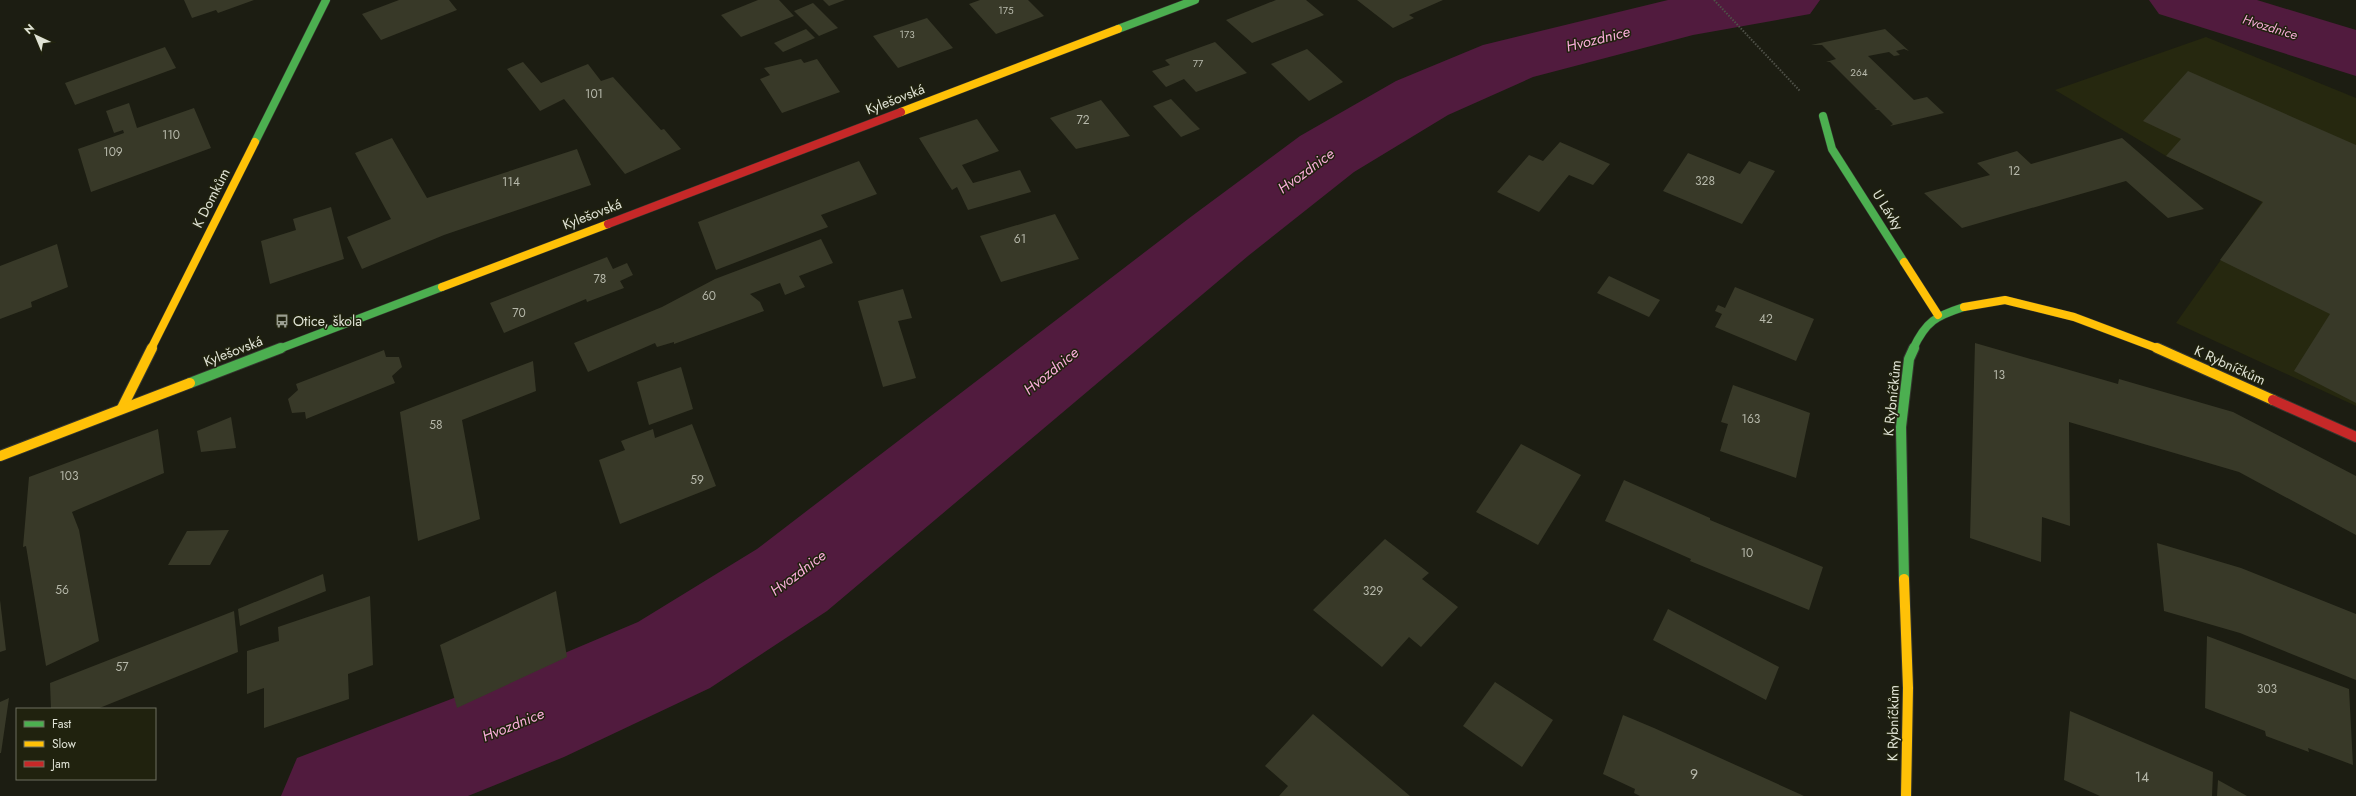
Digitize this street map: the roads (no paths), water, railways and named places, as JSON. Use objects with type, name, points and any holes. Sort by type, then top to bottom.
[{"type":"street","name":"K Domkům","points":[[122,408],[326,0]]},
{"type":"street","name":"Kylešovská","points":[[0,456],[122,408],[1195,0]]},
{"type":"street","name":"U Lávky","points":[[1823,116],[1832,149],[1938,316]]},
{"type":"street","name":"K Rybníčkům","points":[[1906,796],[1908,688],[1901,503],[1901,428],[1909,359],[1920,334],[1938,316],[1969,305],[2005,300],[2074,317],[2142,341],[2356,437]]},
{"type":"waterway","name":"Hvozdnice","points":[[336,796],[526,721],[674,655],[792,580],[1220,236],[1327,154],[1422,98],[1508,61],[1691,15],[1786,0]]},
{"type":"waterway","name":"Hvozdnice","points":[[2183,0],[2290,31],[2356,54]]},
{"type":"place","name":"Otice, škola","points":[[282,321]]}]
